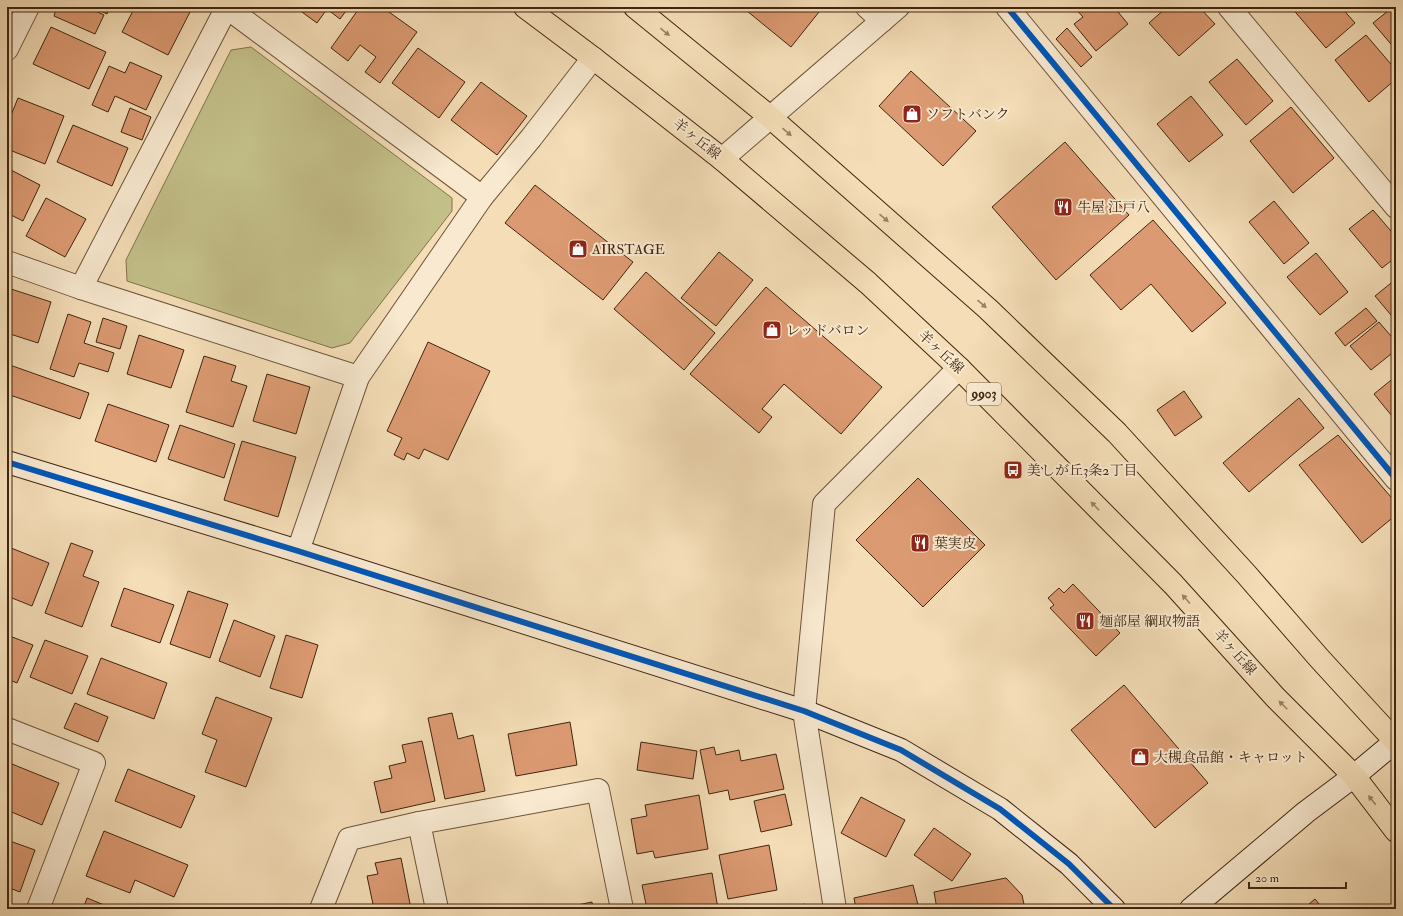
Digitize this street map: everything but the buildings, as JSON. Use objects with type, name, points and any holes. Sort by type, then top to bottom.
[{"type":"main road","name":"羊ヶ丘線","points":[[525,7],[722,159],[868,283],[959,368],[1173,584],[1275,697],[1354,776],[1396,831]]},
{"type":"main road","points":[[635,7],[770,117],[988,309],[1117,433],[1246,574],[1319,658],[1396,741]]},
{"type":"street","points":[[7,49],[28,7]]},
{"type":"street","points":[[81,288],[226,7],[482,197]]},
{"type":"street","points":[[722,159],[770,117],[874,14],[898,7]]},
{"type":"street","points":[[1007,7],[1396,479]]},
{"type":"street","points":[[1229,7],[1396,207]]},
{"type":"street","points":[[298,551],[358,377],[482,197],[531,138],[593,58]]},
{"type":"street","points":[[7,262],[81,288],[358,377]]},
{"type":"street","points":[[835,909],[804,711],[824,504],[959,368]]},
{"type":"street","points":[[7,462],[298,551],[804,711],[901,750],[1000,809],[1068,864],[1114,909]]},
{"type":"street","points":[[7,729],[94,763],[38,909]]},
{"type":"street","points":[[1191,909],[1306,812],[1354,776],[1396,741]]},
{"type":"street","points":[[321,909],[349,839],[419,823],[598,790],[622,909]]},
{"type":"street","points":[[419,823],[438,909]]},
{"type":"shaded area","points":[[251,47],[452,198],[452,211],[350,343],[332,348],[127,281],[126,260],[231,50]]},
{"type":"cycle path","points":[[1007,7],[1396,479]]},
{"type":"cycle path","points":[[7,462],[298,551],[804,711],[901,750],[1000,809],[1069,864],[1114,909]]},
{"type":"place","name":"ソフトバンク","points":[[912,114]]},
{"type":"place","name":"牛屋 江戸八","points":[[1063,207]]},
{"type":"place","name":"AIRSTAGE","points":[[578,249]]},
{"type":"place","name":"レッドバロン","points":[[772,330]]},
{"type":"place","name":"美しが丘3条2丁目","points":[[1013,470]]},
{"type":"place","name":"葉実皮","points":[[920,543]]},
{"type":"place","name":"麺部屋 綱取物語","points":[[1085,621]]},
{"type":"place","name":"大槻食品館・キャロット","points":[[1140,757]]}]
